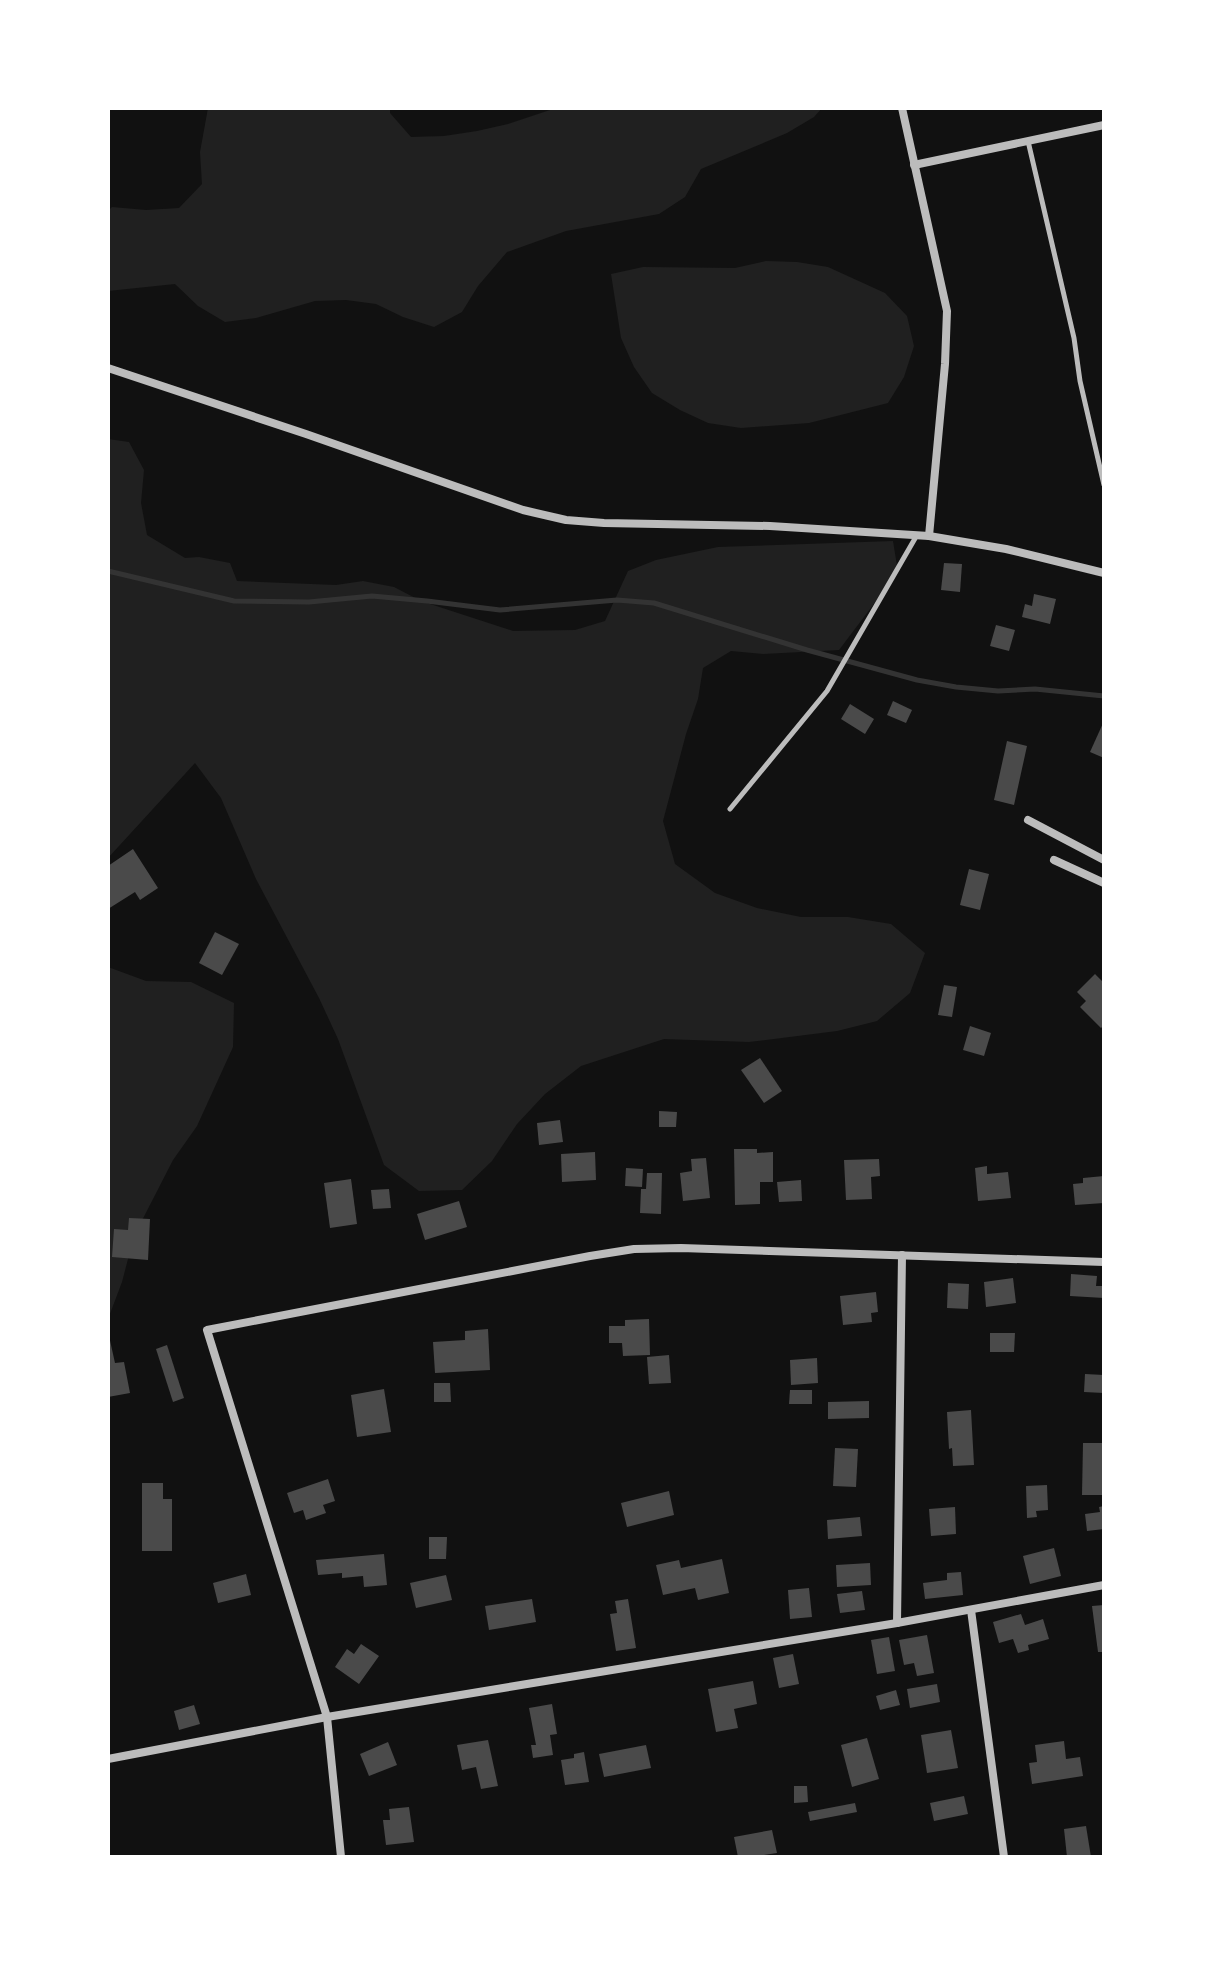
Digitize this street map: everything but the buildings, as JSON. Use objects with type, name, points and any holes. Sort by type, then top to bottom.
[{"type":"street","points":[[902,108],[947,311],[929,536]]},
{"type":"street","points":[[914,165],[1104,125]]},
{"type":"street","points":[[108,368],[523,510],[549,516],[604,523],[770,526],[929,536],[1020,552],[1104,573]]},
{"type":"street","points":[[1028,820],[1104,860]]},
{"type":"street","points":[[1054,860],[1104,883]]},
{"type":"street","points":[[341,1857],[327,1717],[207,1330],[634,1249],[1104,1262]]},
{"type":"street","points":[[897,1623],[902,1255]]},
{"type":"street","points":[[108,1759],[327,1717],[897,1623],[1104,1585]]},
{"type":"street","points":[[971,1610],[1004,1857]]},
{"type":"lane","points":[[1027,140],[1074,338],[1080,381],[1104,485]]},
{"type":"lane","points":[[730,809],[827,691],[917,535]]},
{"type":"shaded area","points":[[208,108],[390,108],[390,113],[411,137],[477,131],[556,108],[822,108],[814,117],[787,133],[701,169],[685,197],[659,214],[566,231],[507,252],[478,286],[462,312],[434,327],[376,304],[346,300],[315,301],[256,318],[225,322],[198,306],[175,284],[108,291],[108,211],[112,207],[146,210],[179,208],[202,184],[200,152]]},
{"type":"shaded area","points":[[766,261],[828,267],[885,293],[907,316],[914,346],[904,377],[888,403],[809,423],[741,428],[708,423],[652,393],[634,367],[621,338],[611,274],[643,267],[735,268]]},
{"type":"shaded area","points":[[108,439],[129,442],[144,470],[141,503],[147,535],[185,558],[199,557],[230,563],[237,581],[336,585],[363,581],[394,587],[421,601],[513,631],[575,630],[605,621],[628,571],[656,560],[718,547],[893,541],[898,572],[839,650],[763,654],[731,651],[703,668],[698,699],[663,821],[675,864],[715,893],[757,908],[801,917],[848,917],[891,924],[925,953],[910,993],[877,1021],[837,1031],[749,1042],[664,1039],[581,1066],[545,1094],[517,1124],[492,1161],[462,1190],[419,1191],[384,1165],[338,1039],[319,998],[256,879],[221,798],[195,763],[108,858]]},
{"type":"shaded area","points":[[108,967],[146,981],[191,982],[234,1003],[233,1047],[197,1126],[173,1160],[134,1236],[108,1319]]},
{"type":"waterway","points":[[108,571],[234,601],[309,602],[372,596],[500,610],[617,600],[654,603],[917,680],[998,691],[1035,689],[1104,696]]}]
